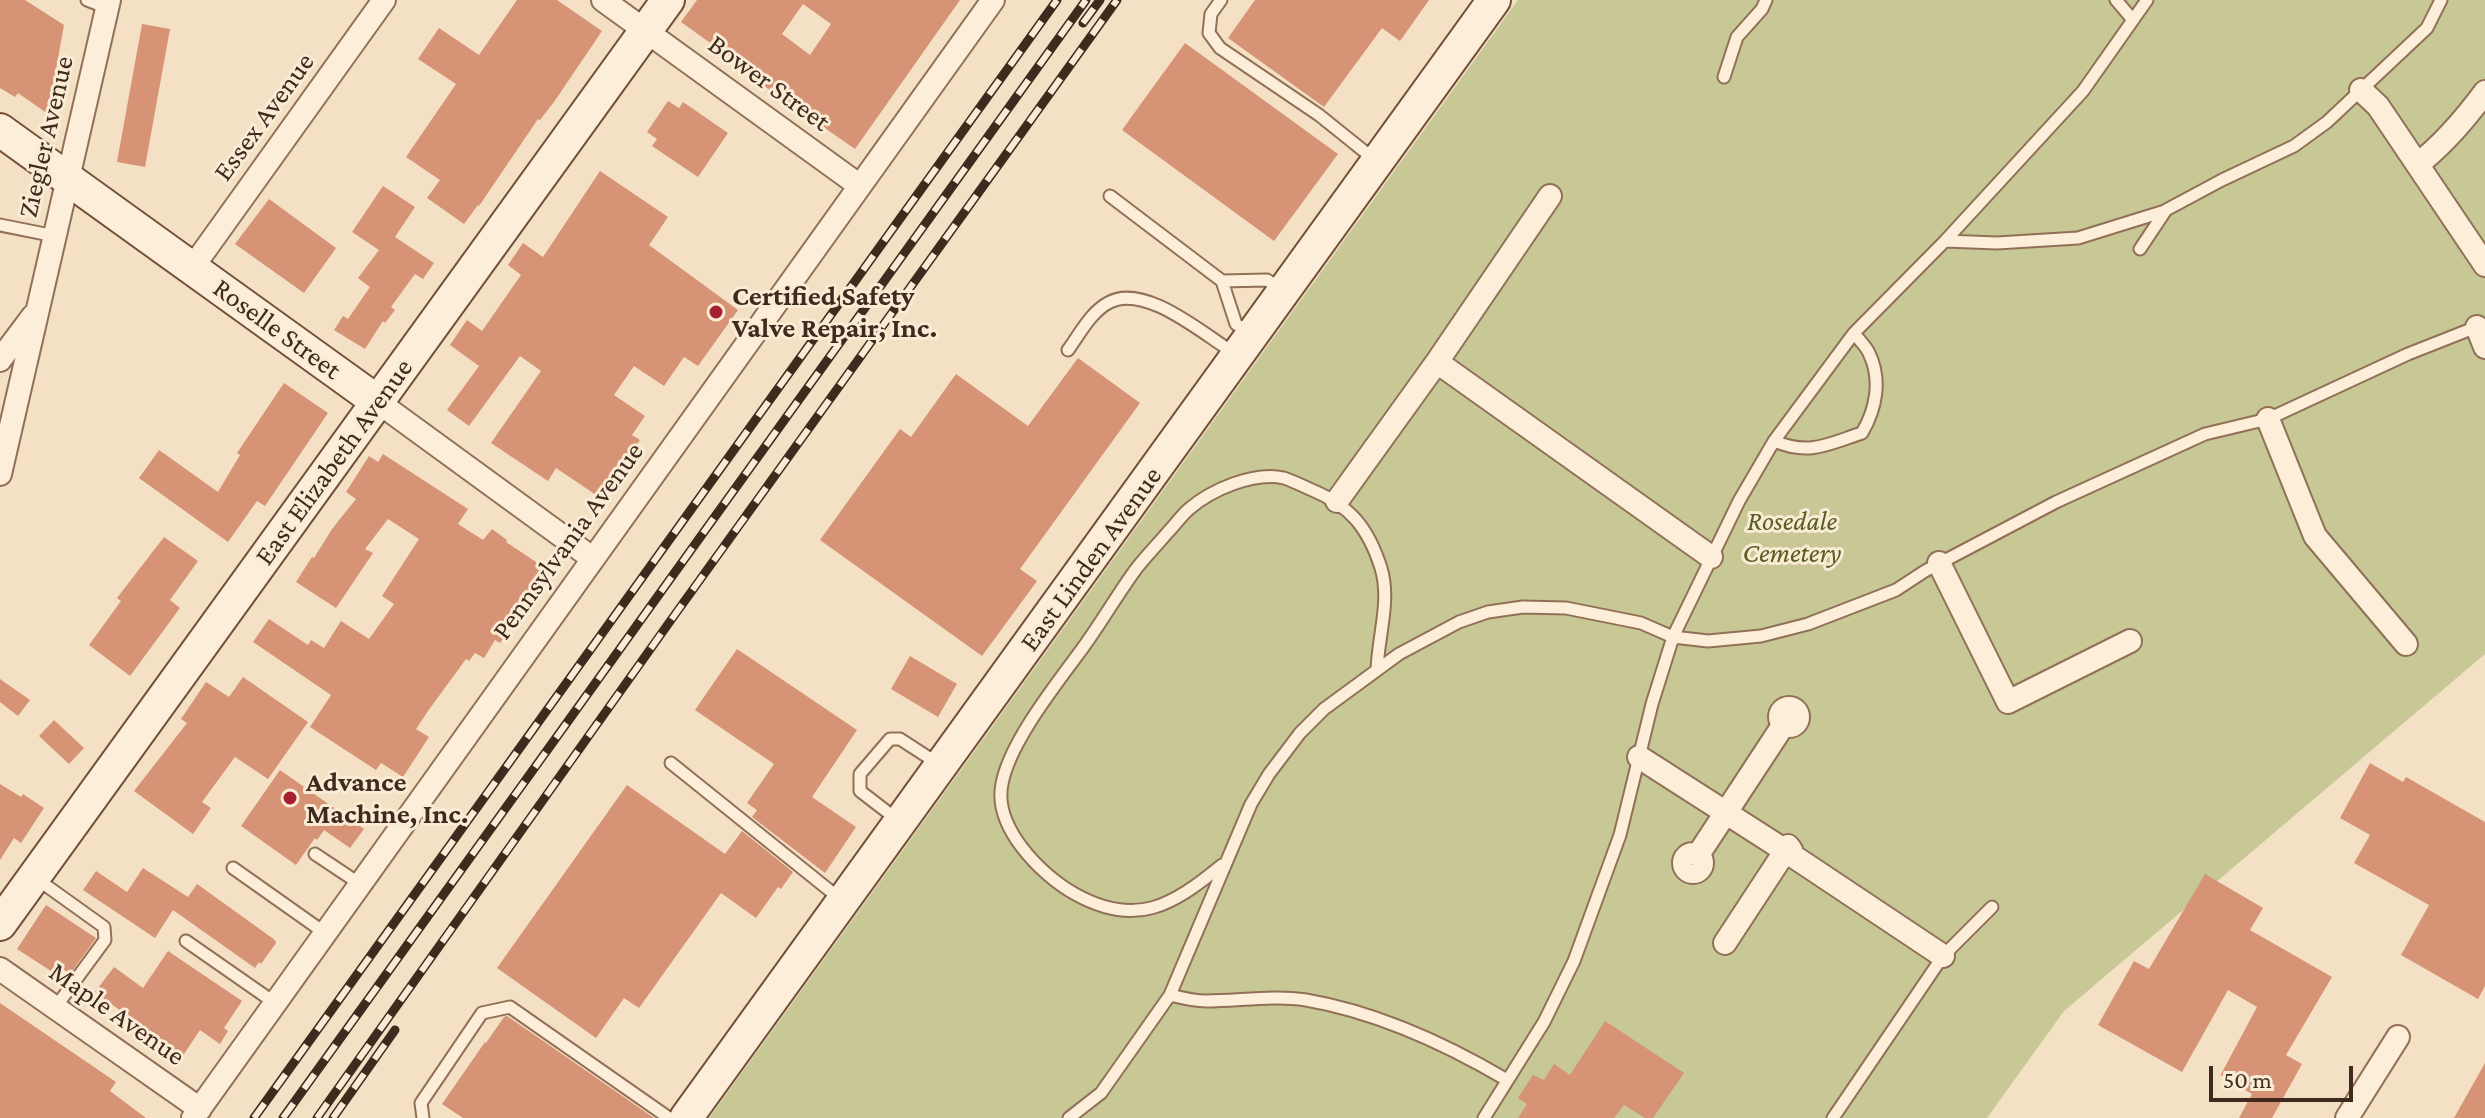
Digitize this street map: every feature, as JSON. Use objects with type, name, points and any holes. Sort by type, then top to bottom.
[{"type":"street","name":"Essex Avenue","points":[[192,268],[384,0]]},
{"type":"street","name":"Bower Street","points":[[603,0],[860,186]]},
{"type":"street","name":"East Elizabeth Avenue","points":[[0,924],[668,0]]},
{"type":"street","name":"Pennsylvania Avenue","points":[[196,1113],[993,0]]},
{"type":"street","name":"East Linden Avenue","points":[[686,1118],[1494,0]]},
{"type":"street","name":"Ziegler Avenue","points":[[0,474],[40,307],[101,3]]},
{"type":"street","points":[[2361,90],[2378,106],[2485,265]]},
{"type":"street","points":[[2418,164],[2466,118],[2485,92]]},
{"type":"street","name":"Roselle Street","points":[[0,130],[592,558]]},
{"type":"street","points":[[1337,501],[1437,362],[1550,196]]},
{"type":"street","points":[[0,360],[40,307]]},
{"type":"street","points":[[1437,362],[1711,557]]},
{"type":"street","points":[[2268,419],[2315,536],[2406,644]]},
{"type":"street","points":[[1939,563],[2008,702],[2130,641]]},
{"type":"street","points":[[1698,855],[1784,724]]},
{"type":"street","points":[[1639,757],[1943,956]]},
{"type":"street","points":[[1725,943],[1784,852]]},
{"type":"street","name":"Maple Avenue","points":[[0,969],[196,1113]]},
{"type":"street","points":[[2347,1118],[2398,1037]]},
{"type":"lane","points":[[1221,0],[1211,14],[1209,33],[1220,48],[1319,115],[1378,162]]},
{"type":"lane","points":[[1724,77],[1737,37],[1762,9],[1766,0]]},
{"type":"lane","points":[[2116,0],[2133,20]]},
{"type":"lane","points":[[1484,1118],[1544,1022],[1574,961],[1620,835],[1652,704],[1673,637],[1711,557],[1774,441],[1854,333],[1945,241],[2083,91],[2147,0]]},
{"type":"lane","points":[[1945,241],[1997,243],[2078,238],[2166,210],[2294,146],[2327,122],[2427,28],[2441,0]]},
{"type":"lane","points":[[1110,196],[1222,281],[1245,345]]},
{"type":"lane","points":[[2140,249],[2166,210]]},
{"type":"lane","points":[[0,225],[55,236]]},
{"type":"lane","points":[[1222,281],[1267,280],[1284,291]]},
{"type":"lane","points":[[1068,350],[1096,312],[1107,303],[1135,298],[1153,301],[1245,345]]},
{"type":"lane","points":[[1774,441],[1790,448],[1809,450],[1862,433],[1870,418],[1877,387],[1869,353],[1854,333]]},
{"type":"lane","points":[[1069,1118],[1101,1093],[1170,995],[1251,804],[1269,774],[1300,733],[1324,709],[1399,654],[1459,622],[1488,612],[1523,607],[1566,608],[1602,614],[1641,623],[1673,637],[1708,641],[1761,636],[1808,624],[1896,590],[1939,563],[2056,502],[2205,434],[2268,419],[2408,354],[2482,333]]},
{"type":"lane","points":[[1225,863],[1197,886],[1161,907],[1126,911],[1098,906],[1051,880],[1012,834],[1002,803],[1001,784],[1016,745],[1137,567],[1188,510],[1206,497],[1243,479],[1281,478],[1337,501],[1362,526],[1381,567],[1385,588],[1377,670]]},
{"type":"lane","points":[[900,822],[860,791],[860,774],[890,739],[900,739],[941,766]]},
{"type":"lane","points":[[671,763],[843,901]]},
{"type":"lane","points":[[315,854],[360,884]]},
{"type":"lane","points":[[233,868],[325,933]]},
{"type":"lane","points":[[34,877],[104,927],[106,933],[105,940],[55,1008]]},
{"type":"lane","points":[[1833,1118],[1943,956],[1992,907]]},
{"type":"lane","points":[[186,941],[275,1003]]},
{"type":"lane","points":[[1170,995],[1202,1001],[1303,1000],[1341,1009],[1408,1031],[1507,1080]]},
{"type":"lane","points":[[423,1118],[421,1103],[482,1013],[510,1007],[669,1118]]},
{"type":"green space","name":"Rosedale Cemetery","points":[[1518,0],[2485,0],[2485,654],[2064,1011],[1987,1118],[709,1118]]},
{"type":"building","points":[[0,0],[25,0],[64,25],[48,114],[18,93],[15,97],[0,88]]},
{"type":"building","points":[[517,0],[557,0],[602,31],[464,224],[427,198],[440,180],[406,157],[456,84],[418,59],[439,28],[479,55]]},
{"type":"building","points":[[697,0],[960,0],[855,149],[757,81],[759,78],[681,22]],"holes":[[[803,4],[831,24],[810,55],[782,34]]]},
{"type":"building","points":[[1255,0],[1429,0],[1400,41],[1382,28],[1324,107],[1228,38]]},
{"type":"building","points":[[142,24],[170,29],[145,167],[117,162]]},
{"type":"building","points":[[1185,43],[1338,154],[1274,241],[1122,130]]},
{"type":"building","points":[[668,101],[679,108],[683,102],[728,133],[698,177],[652,146],[657,139],[647,132]]},
{"type":"building","points":[[600,171],[668,217],[649,245],[738,310],[698,366],[684,357],[664,386],[634,366],[614,395],[645,416],[632,435],[640,440],[602,499],[556,468],[548,481],[491,443],[541,371],[520,356],[469,426],[447,410],[479,366],[450,345],[467,320],[482,331],[521,275],[508,265],[523,243],[543,257]]},
{"type":"building","points":[[383,186],[415,207],[395,237],[434,263],[423,279],[415,274],[391,307],[395,310],[385,323],[383,321],[365,349],[334,330],[343,316],[348,319],[370,287],[358,278],[379,250],[352,232]]},
{"type":"building","points":[[269,199],[336,248],[304,293],[235,244]]},
{"type":"building","points":[[1078,358],[1140,403],[1020,569],[1037,581],[982,656],[820,540],[900,429],[911,437],[956,374],[1028,426]]},
{"type":"building","points":[[284,383],[328,413],[265,506],[257,501],[228,542],[139,478],[159,450],[218,492],[240,455],[237,453]]},
{"type":"building","points":[[383,454],[468,509],[458,524],[483,540],[492,529],[551,572],[500,643],[495,640],[484,658],[475,653],[469,661],[466,659],[428,711],[416,729],[429,737],[403,777],[381,763],[376,770],[310,727],[331,695],[253,642],[269,619],[308,645],[311,640],[324,648],[341,621],[369,639],[394,604],[382,596],[419,539],[388,519],[365,549],[373,553],[336,608],[296,582],[356,499],[346,492],[369,456],[378,462]]},
{"type":"building","points":[[164,537],[198,561],[170,600],[180,608],[130,676],[89,645],[121,601],[117,598]]},
{"type":"building","points":[[737,649],[857,730],[812,797],[856,827],[825,873],[752,817],[757,810],[747,803],[774,764],[695,710]]},
{"type":"building","points":[[910,656],[957,684],[938,717],[891,689]]},
{"type":"building","points":[[243,677],[308,722],[268,779],[235,757],[202,802],[211,808],[193,834],[134,791],[187,723],[181,719],[206,682],[229,697]]},
{"type":"building","points":[[0,679],[30,700],[18,716],[0,702]]},
{"type":"building","points":[[54,720],[84,748],[69,764],[39,736]]},
{"type":"building","points":[[2370,763],[2403,782],[2406,777],[2485,822],[2485,986],[2478,999],[2401,955],[2429,905],[2354,863],[2370,835],[2340,818]]},
{"type":"building","name":"Advance Machine, Inc.","points":[[280,770],[364,829],[350,848],[324,830],[296,865],[241,826]]},
{"type":"building","points":[[0,784],[44,808],[21,843],[14,838],[0,860]]},
{"type":"building","points":[[627,785],[725,854],[742,831],[793,872],[756,918],[721,893],[639,1008],[624,998],[596,1038],[497,968]]},
{"type":"building","points":[[143,868],[188,897],[197,884],[276,943],[255,968],[173,910],[155,938],[83,890],[96,871],[127,892]]},
{"type":"building","points":[[2205,874],[2263,908],[2250,930],[2332,977],[2286,1055],[2302,1064],[2272,1118],[2239,1118],[2252,1094],[2220,1076],[2257,1007],[2228,990],[2182,1072],[2098,1025],[2134,961],[2149,969]]},
{"type":"building","points":[[46,905],[96,938],[70,974],[59,966],[54,973],[17,949]]},
{"type":"building","points":[[168,951],[242,1001],[224,1028],[228,1031],[220,1044],[200,1030],[178,1063],[119,1022],[125,1014],[95,992],[114,967],[143,988]]},
{"type":"building","points":[[0,1003],[116,1082],[110,1091],[146,1118],[0,1118]]},
{"type":"building","points":[[507,1016],[654,1118],[463,1118],[442,1104]]},
{"type":"building","points":[[1605,1021],[1684,1073],[1653,1118],[1645,1118],[1624,1105],[1614,1118],[1518,1118],[1527,1104],[1518,1098],[1533,1075],[1544,1080],[1554,1064],[1570,1075]]},
{"type":"building","points":[[2485,1063],[2485,1118],[2454,1118]]},
{"type":"railway","points":[[254,1118],[1057,0]]},
{"type":"railway","points":[[283,1118],[1086,0]]},
{"type":"railway","points":[[1083,23],[1100,0]]},
{"type":"railway","points":[[317,1118],[1117,0]]},
{"type":"railway","points":[[333,1118],[395,1030]]},
{"type":"place","name":"Certified Safety Valve Repair, Inc.","points":[[716,312]]},
{"type":"place","name":"Advance Machine, Inc.","points":[[290,798]]}]
